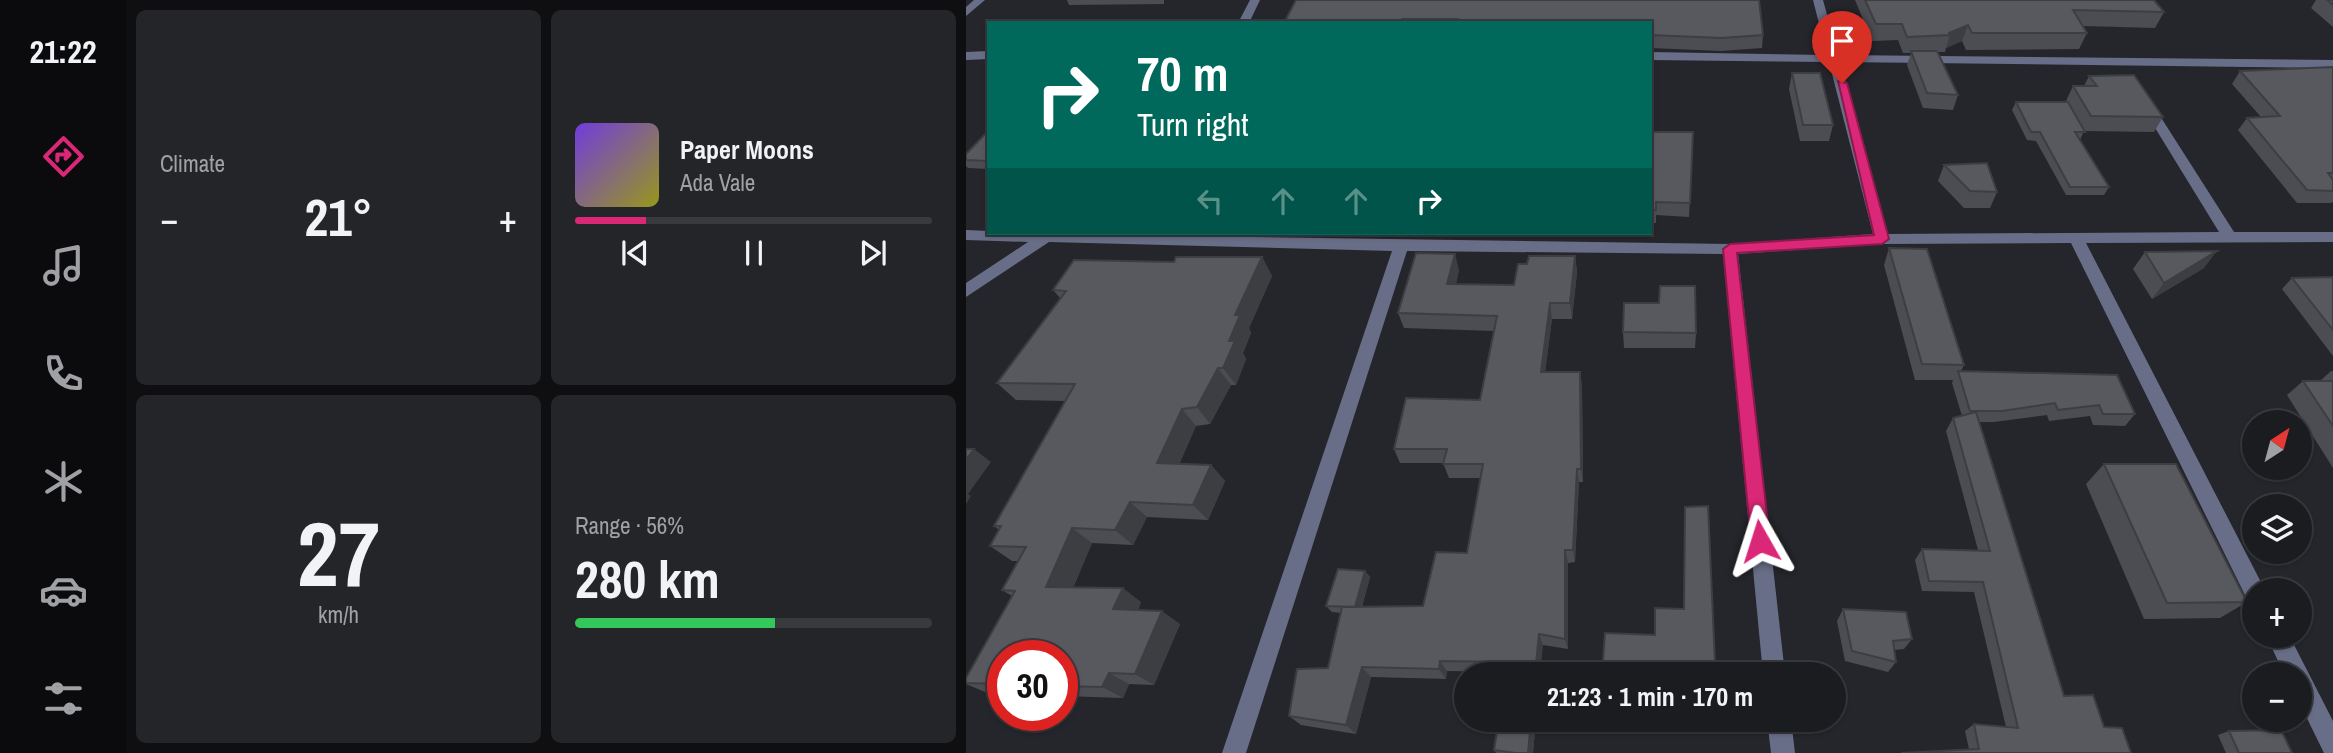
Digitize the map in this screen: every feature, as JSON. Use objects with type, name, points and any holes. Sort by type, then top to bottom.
[{"type":"street","points":[[966,13],[980,0]]},
{"type":"street","points":[[1244,21],[1255,0]]},
{"type":"street","points":[[1818,0],[1882,239]]},
{"type":"street","points":[[966,56],[987,55]]},
{"type":"street","points":[[1652,56],[1835,58],[2122,67],[2333,64]]},
{"type":"street","points":[[2141,96],[2230,237]]},
{"type":"street","points":[[966,235],[987,235]]},
{"type":"street","points":[[966,291],[1049,235]]},
{"type":"street","points":[[1079,235],[1401,246],[1730,249],[1882,239],[2333,237]]},
{"type":"street","points":[[2075,237],[2248,578]]},
{"type":"street","points":[[1234,753],[1401,246]]},
{"type":"street","points":[[1730,249],[1773,662]]},
{"type":"street","points":[[2312,704],[2333,746]]},
{"type":"street","points":[[1781,732],[1783,753]]},
{"type":"building","points":[[1296,0],[1759,0],[1763,35],[1722,38],[1652,35],[1652,21],[1285,21]]},
{"type":"building","points":[[1865,0],[2154,0],[2164,12],[2073,10],[2087,33],[1972,33],[1968,25],[1949,33],[1950,35],[1907,37],[1902,24],[1876,24]]},
{"type":"building","points":[[1911,51],[1937,51],[1958,95],[1927,93]]},
{"type":"building","points":[[2333,67],[2333,173],[2328,173],[2333,180],[2333,191],[2307,190],[2247,118],[2280,116],[2240,71]]},
{"type":"building","points":[[1792,73],[1820,73],[1833,125],[1803,125]]},
{"type":"building","points":[[2134,75],[2163,117],[2091,116],[2073,86],[2097,86],[2089,76]]},
{"type":"building","points":[[2016,102],[2068,102],[2085,132],[2075,132],[2109,187],[2070,187],[2040,132],[2031,132]]},
{"type":"building","points":[[987,132],[987,161],[966,160],[966,154]]},
{"type":"building","points":[[1652,132],[1693,132],[1690,203],[1656,202],[1656,210],[1652,210]]},
{"type":"building","points":[[1987,163],[1997,192],[1970,191],[1944,165]]},
{"type":"building","points":[[1889,248],[1927,249],[1964,365],[1922,364]]},
{"type":"building","points":[[2217,251],[2164,283],[2145,252]]},
{"type":"building","points":[[1416,253],[1455,254],[1447,284],[1514,285],[1518,264],[1527,264],[1529,256],[1575,256],[1570,303],[1550,303],[1541,372],[1580,372],[1581,469],[1577,469],[1573,550],[1565,550],[1565,639],[1539,634],[1536,662],[1440,661],[1439,669],[1362,667],[1346,725],[1289,716],[1297,669],[1328,668],[1342,607],[1423,606],[1436,552],[1467,553],[1483,464],[1443,464],[1447,449],[1394,449],[1406,398],[1480,400],[1497,316],[1398,313]]},
{"type":"building","points":[[1176,257],[1262,257],[1235,315],[1240,315],[1229,341],[1235,341],[1223,368],[1218,368],[1197,407],[1182,409],[1157,463],[1211,465],[1193,505],[1130,502],[1115,530],[1072,528],[1046,587],[1123,588],[1113,609],[1162,611],[1135,674],[1109,673],[1102,687],[1078,686],[1078,640],[987,640],[1015,591],[1002,590],[1026,547],[990,546],[1001,526],[994,526],[1075,384],[997,383],[1066,291],[1053,290],[1074,260],[1174,262]]},
{"type":"building","points":[[2333,277],[2333,330],[2292,278]]},
{"type":"building","points":[[1660,286],[1695,286],[1696,333],[1623,332],[1624,303],[1659,303]]},
{"type":"building","points":[[1958,371],[2117,375],[2135,414],[2103,414],[2099,405],[2058,410],[2055,403],[2002,411],[1970,411]]},
{"type":"building","points":[[2303,381],[2333,381],[2333,426]]},
{"type":"building","points":[[1976,412],[2064,696],[2093,695],[2104,727],[2122,728],[2131,753],[1901,753],[1979,749],[1974,724],[2018,728],[1983,582],[1929,581],[1922,549],[1990,551],[1953,418]]},
{"type":"building","points":[[966,449],[974,449],[966,460]]},
{"type":"building","points":[[2104,464],[2176,464],[2242,592],[2242,602],[2167,603]]},
{"type":"building","points":[[1708,506],[1715,662],[1603,661],[1605,633],[1655,635],[1655,608],[1684,609],[1685,507]]},
{"type":"building","points":[[1338,569],[1365,571],[1355,607],[1326,606]]},
{"type":"building","points":[[1843,609],[1906,612],[1912,639],[1893,641],[1896,662],[1852,651]]},
{"type":"building","points":[[987,641],[987,684],[966,683],[966,678]]},
{"type":"building","points":[[2229,731],[2282,732],[2292,753],[2239,753]]},
{"type":"building","points":[[1497,732],[1530,732],[1528,753],[1494,750]]},
{"type":"route","points":[[1760,541],[1730,249],[1882,239],[1842,83]]}]
